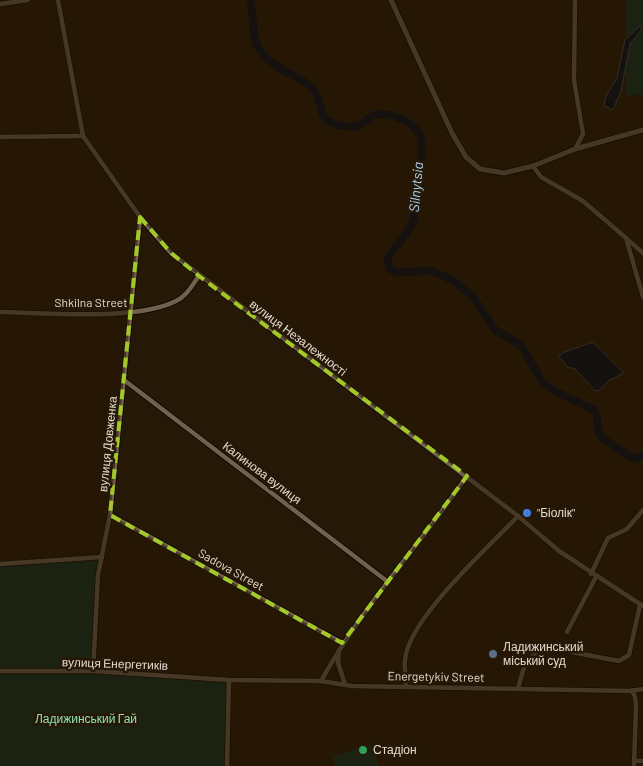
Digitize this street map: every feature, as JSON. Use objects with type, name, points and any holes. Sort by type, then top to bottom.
[{"type":"street","points":[[0,4],[28,0]]},
{"type":"street","name":"вулиця Незалежності","points":[[58,0],[83,136],[140,217],[171,253],[466,476],[518,516],[559,551],[591,574],[642,605]]},
{"type":"street","points":[[391,0],[452,132],[466,157],[480,169],[490,172],[504,172],[533,166],[574,149],[643,130]]},
{"type":"street","points":[[574,149],[583,134],[574,80],[575,0]]},
{"type":"street","points":[[0,137],[83,136]]},
{"type":"street","points":[[533,166],[541,177],[584,201],[643,253]]},
{"type":"street","name":"вулиця Довженка","points":[[93,671],[98,575],[110,515],[132,314],[140,217]]},
{"type":"street","points":[[626,238],[643,297]]},
{"type":"street","name":"Shkilna Street","points":[[0,312],[132,314],[176,302],[186,295],[199,276]]},
{"type":"street","name":"Калинова вулиця","points":[[124,380],[388,582]]},
{"type":"street","points":[[321,681],[341,645],[443,512],[466,476]]},
{"type":"street","points":[[591,574],[608,538],[627,529],[643,510]]},
{"type":"street","name":"Sadova Street","points":[[110,515],[341,645]]},
{"type":"street","points":[[406,687],[404,658],[416,627],[430,608],[518,516]]},
{"type":"street","points":[[0,564],[102,557]]},
{"type":"street","points":[[567,632],[596,577]]},
{"type":"street","points":[[518,688],[526,661],[545,647],[619,661],[629,655],[642,605]]},
{"type":"street","points":[[341,645],[338,664],[345,684]]},
{"type":"street","name":"вулиця Енергетиків","points":[[0,671],[93,671],[229,680]]},
{"type":"street","points":[[227,766],[229,680]]},
{"type":"street","name":"Energetykiv Street","points":[[229,680],[321,681],[406,687],[643,689]]},
{"type":"street","points":[[632,690],[636,706],[634,764],[643,761]]},
{"type":"highlighted area","points":[[140,217],[171,253],[199,276],[467,476],[342,643],[110,515]]},
{"type":"green space","points":[[625,0],[643,0],[643,94],[626,96]]},
{"type":"green space","name":"Ладижинський Гай","points":[[102,557],[99,574],[93,671],[229,680],[227,766],[0,766],[0,564]]},
{"type":"green space","name":"Стадіон","points":[[372,744],[379,766],[335,766],[333,756]]},
{"type":"water","points":[[640,26],[642,29],[630,44],[621,91],[613,110],[604,106],[606,96],[617,78],[625,40]]},
{"type":"water","points":[[593,342],[624,373],[608,381],[600,390],[595,391],[575,369],[568,367],[559,357],[562,353]]},
{"type":"waterway","name":"Silnytsia","points":[[251,0],[254,34],[260,50],[274,64],[312,88],[326,120],[339,125],[353,127],[362,124],[373,115],[384,114],[408,122],[420,136],[422,153],[414,217],[410,228],[388,258],[389,269],[398,272],[431,271],[453,280],[473,297],[495,330],[521,345],[543,383],[551,389],[594,410],[597,416],[599,431],[602,437],[610,443],[635,459],[643,455]]},
{"type":"place","name":"\"Біолік\"","points":[[527,513]]},
{"type":"place","name":"Ладижинський міський суд","points":[[493,654]]},
{"type":"place","name":"Стадіон","points":[[363,750]]}]
